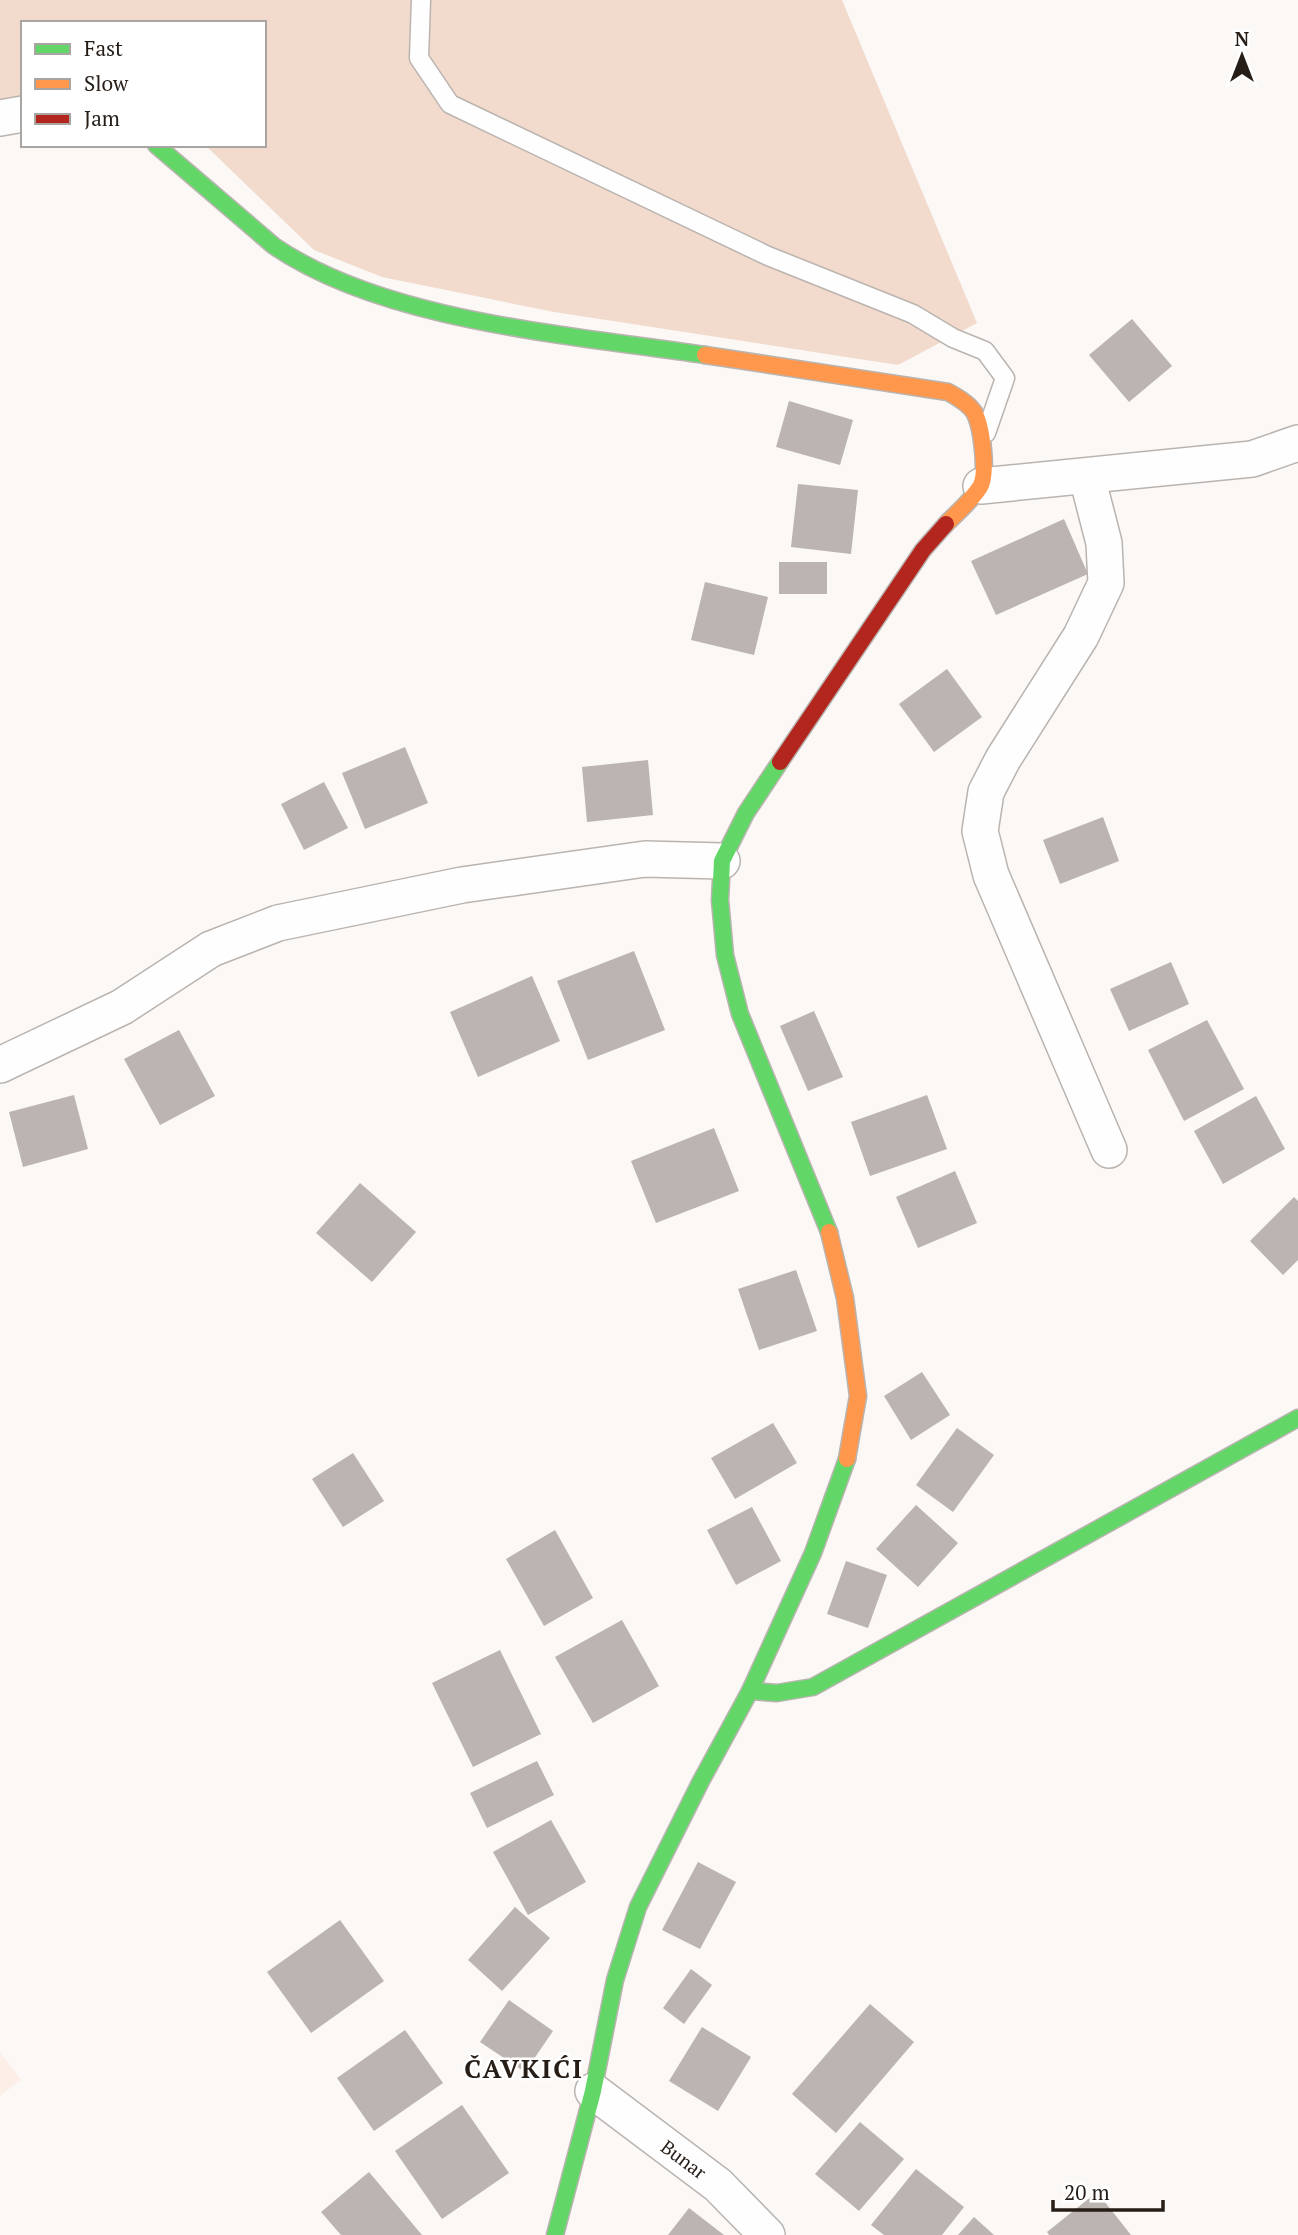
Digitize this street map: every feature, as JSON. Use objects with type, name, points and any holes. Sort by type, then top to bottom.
[{"type":"street","points":[[0,118],[21,114]]},
{"type":"street","points":[[159,147],[194,174],[268,242],[318,273],[368,291],[405,304],[487,322],[948,392],[960,398],[972,411],[983,443],[984,470],[981,486],[923,550],[746,813],[722,860],[720,900],[725,956],[740,1014],[833,1242],[845,1298],[858,1396],[849,1452],[813,1553],[750,1691],[638,1907],[615,1980],[593,2091],[555,2235]]},
{"type":"street","points":[[981,486],[1252,459],[1298,443]]},
{"type":"street","points":[[1087,477],[1104,543],[1106,583],[1081,636],[1003,759],[986,792],[980,831],[991,874],[1109,1150]]},
{"type":"street","points":[[0,1065],[122,1007],[211,949],[278,923],[462,886],[645,859],[722,860]]},
{"type":"street","points":[[750,1691],[777,1693],[813,1687],[1298,1418]]},
{"type":"street","name":"Bunar","points":[[593,2091],[718,2185],[767,2235]]},
{"type":"lane","points":[[421,0],[419,58],[450,104],[768,256],[913,314],[953,338],[985,351],[1005,378],[983,443]]},
{"type":"shaded area","points":[[0,0],[842,0],[977,323],[898,365],[554,312],[382,277],[314,250],[207,147],[266,147],[266,21],[21,21],[21,109],[0,114]]},
{"type":"shaded area","points":[[0,2052],[21,2080],[0,2096]]},
{"type":"building","points":[[1132,319],[1172,366],[1129,402],[1089,355]]},
{"type":"building","points":[[789,401],[853,420],[840,465],[776,447]]},
{"type":"building","points":[[798,484],[858,490],[851,554],[791,547]]},
{"type":"building","points":[[1064,519],[1088,574],[996,615],[971,561]]},
{"type":"building","points":[[779,562],[827,562],[827,594],[779,594]]},
{"type":"building","points":[[705,582],[768,597],[754,655],[691,640]]},
{"type":"building","points":[[947,669],[982,717],[934,752],[899,704]]},
{"type":"building","points":[[405,747],[428,803],[365,829],[342,773]]},
{"type":"building","points":[[648,760],[653,815],[587,822],[582,767]]},
{"type":"building","points":[[324,782],[348,828],[304,850],[281,804]]},
{"type":"building","points":[[1103,817],[1119,861],[1060,884],[1043,840]]},
{"type":"building","points":[[634,951],[665,1030],[588,1060],[557,981]]},
{"type":"building","points":[[1171,962],[1189,1004],[1129,1031],[1110,989]]},
{"type":"building","points":[[532,976],[560,1041],[478,1077],[450,1012]]},
{"type":"building","points":[[814,1011],[843,1077],[808,1091],[780,1026]]},
{"type":"building","points":[[1207,1020],[1244,1089],[1184,1121],[1148,1050]]},
{"type":"building","points":[[179,1030],[215,1096],[160,1125],[124,1059]]},
{"type":"building","points":[[74,1095],[88,1149],[23,1167],[9,1112]]},
{"type":"building","points":[[927,1095],[947,1149],[870,1176],[851,1122]]},
{"type":"building","points":[[1256,1096],[1285,1149],[1223,1184],[1194,1131]]},
{"type":"building","points":[[714,1128],[739,1191],[656,1223],[631,1161]]},
{"type":"building","points":[[955,1171],[977,1223],[918,1248],[896,1197]]},
{"type":"building","points":[[360,1183],[416,1232],[372,1282],[316,1233]]},
{"type":"building","points":[[1294,1197],[1298,1201],[1298,1260],[1283,1275],[1250,1241]]},
{"type":"building","points":[[796,1270],[817,1331],[759,1350],[738,1289]]},
{"type":"building","points":[[922,1372],[950,1415],[911,1440],[884,1396]]},
{"type":"building","points":[[773,1423],[797,1463],[735,1499],[711,1458]]},
{"type":"building","points":[[957,1428],[994,1455],[953,1512],[916,1485]]},
{"type":"building","points":[[353,1453],[384,1501],[343,1527],[312,1479]]},
{"type":"building","points":[[916,1505],[958,1543],[918,1587],[876,1549]]},
{"type":"building","points":[[752,1507],[781,1561],[736,1585],[707,1530]]},
{"type":"building","points":[[555,1530],[593,1598],[544,1626],[506,1559]]},
{"type":"building","points":[[846,1561],[887,1575],[868,1628],[827,1614]]},
{"type":"building","points":[[622,1620],[659,1686],[593,1723],[555,1657]]},
{"type":"building","points":[[500,1650],[541,1734],[473,1767],[432,1683]]},
{"type":"building","points":[[537,1761],[554,1795],[487,1828],[470,1793]]},
{"type":"building","points":[[551,1820],[586,1882],[528,1915],[493,1852]]},
{"type":"building","points":[[698,1862],[736,1882],[700,1949],[662,1930]]},
{"type":"building","points":[[515,1907],[550,1938],[502,1991],[468,1960]]},
{"type":"building","points":[[340,1920],[384,1981],[311,2033],[267,1972]]},
{"type":"building","points":[[691,1969],[712,1985],[684,2024],[663,2008]]},
{"type":"building","points":[[509,2000],[553,2031],[525,2072],[480,2042]]},
{"type":"building","points":[[870,2004],[914,2042],[836,2133],[792,2094]]},
{"type":"building","points":[[702,2027],[751,2057],[718,2111],[669,2081]]},
{"type":"building","points":[[405,2030],[443,2083],[374,2131],[337,2078]]},
{"type":"building","points":[[462,2105],[509,2173],[442,2219],[395,2151]]},
{"type":"building","points":[[860,2122],[904,2159],[859,2211],[815,2174]]},
{"type":"building","points":[[916,2169],[964,2207],[942,2235],[884,2235],[871,2225]]},
{"type":"building","points":[[369,2172],[422,2235],[341,2235],[321,2212]]},
{"type":"building","points":[[1097,2192],[1131,2235],[1049,2235],[1047,2232]]},
{"type":"building","points":[[689,2208],[724,2235],[668,2235]]},
{"type":"building","points":[[974,2217],[994,2235],[958,2235]]},
{"type":"traffic: fast","points":[[158,147],[274,246],[319,272],[369,292],[424,309],[539,332],[705,355]]},
{"type":"traffic: fast","points":[[780,762],[746,813],[722,861],[720,900],[725,955],[740,1014],[829,1232]]},
{"type":"traffic: fast","points":[[750,1691],[777,1693],[813,1687],[1298,1418]]},
{"type":"traffic: fast","points":[[555,2235],[593,2091],[615,1980],[638,1907],[750,1691],[813,1553],[847,1459]]},
{"type":"traffic: slow","points":[[705,355],[948,392],[962,400],[972,409],[977,419],[984,472],[980,487],[946,524]]},
{"type":"traffic: slow","points":[[829,1232],[845,1298],[858,1396],[847,1459]]},
{"type":"traffic: jam","points":[[780,762],[923,550],[946,524]]},
{"type":"district","name":"ČAVKIĆI","points":[[524,2068]]}]
